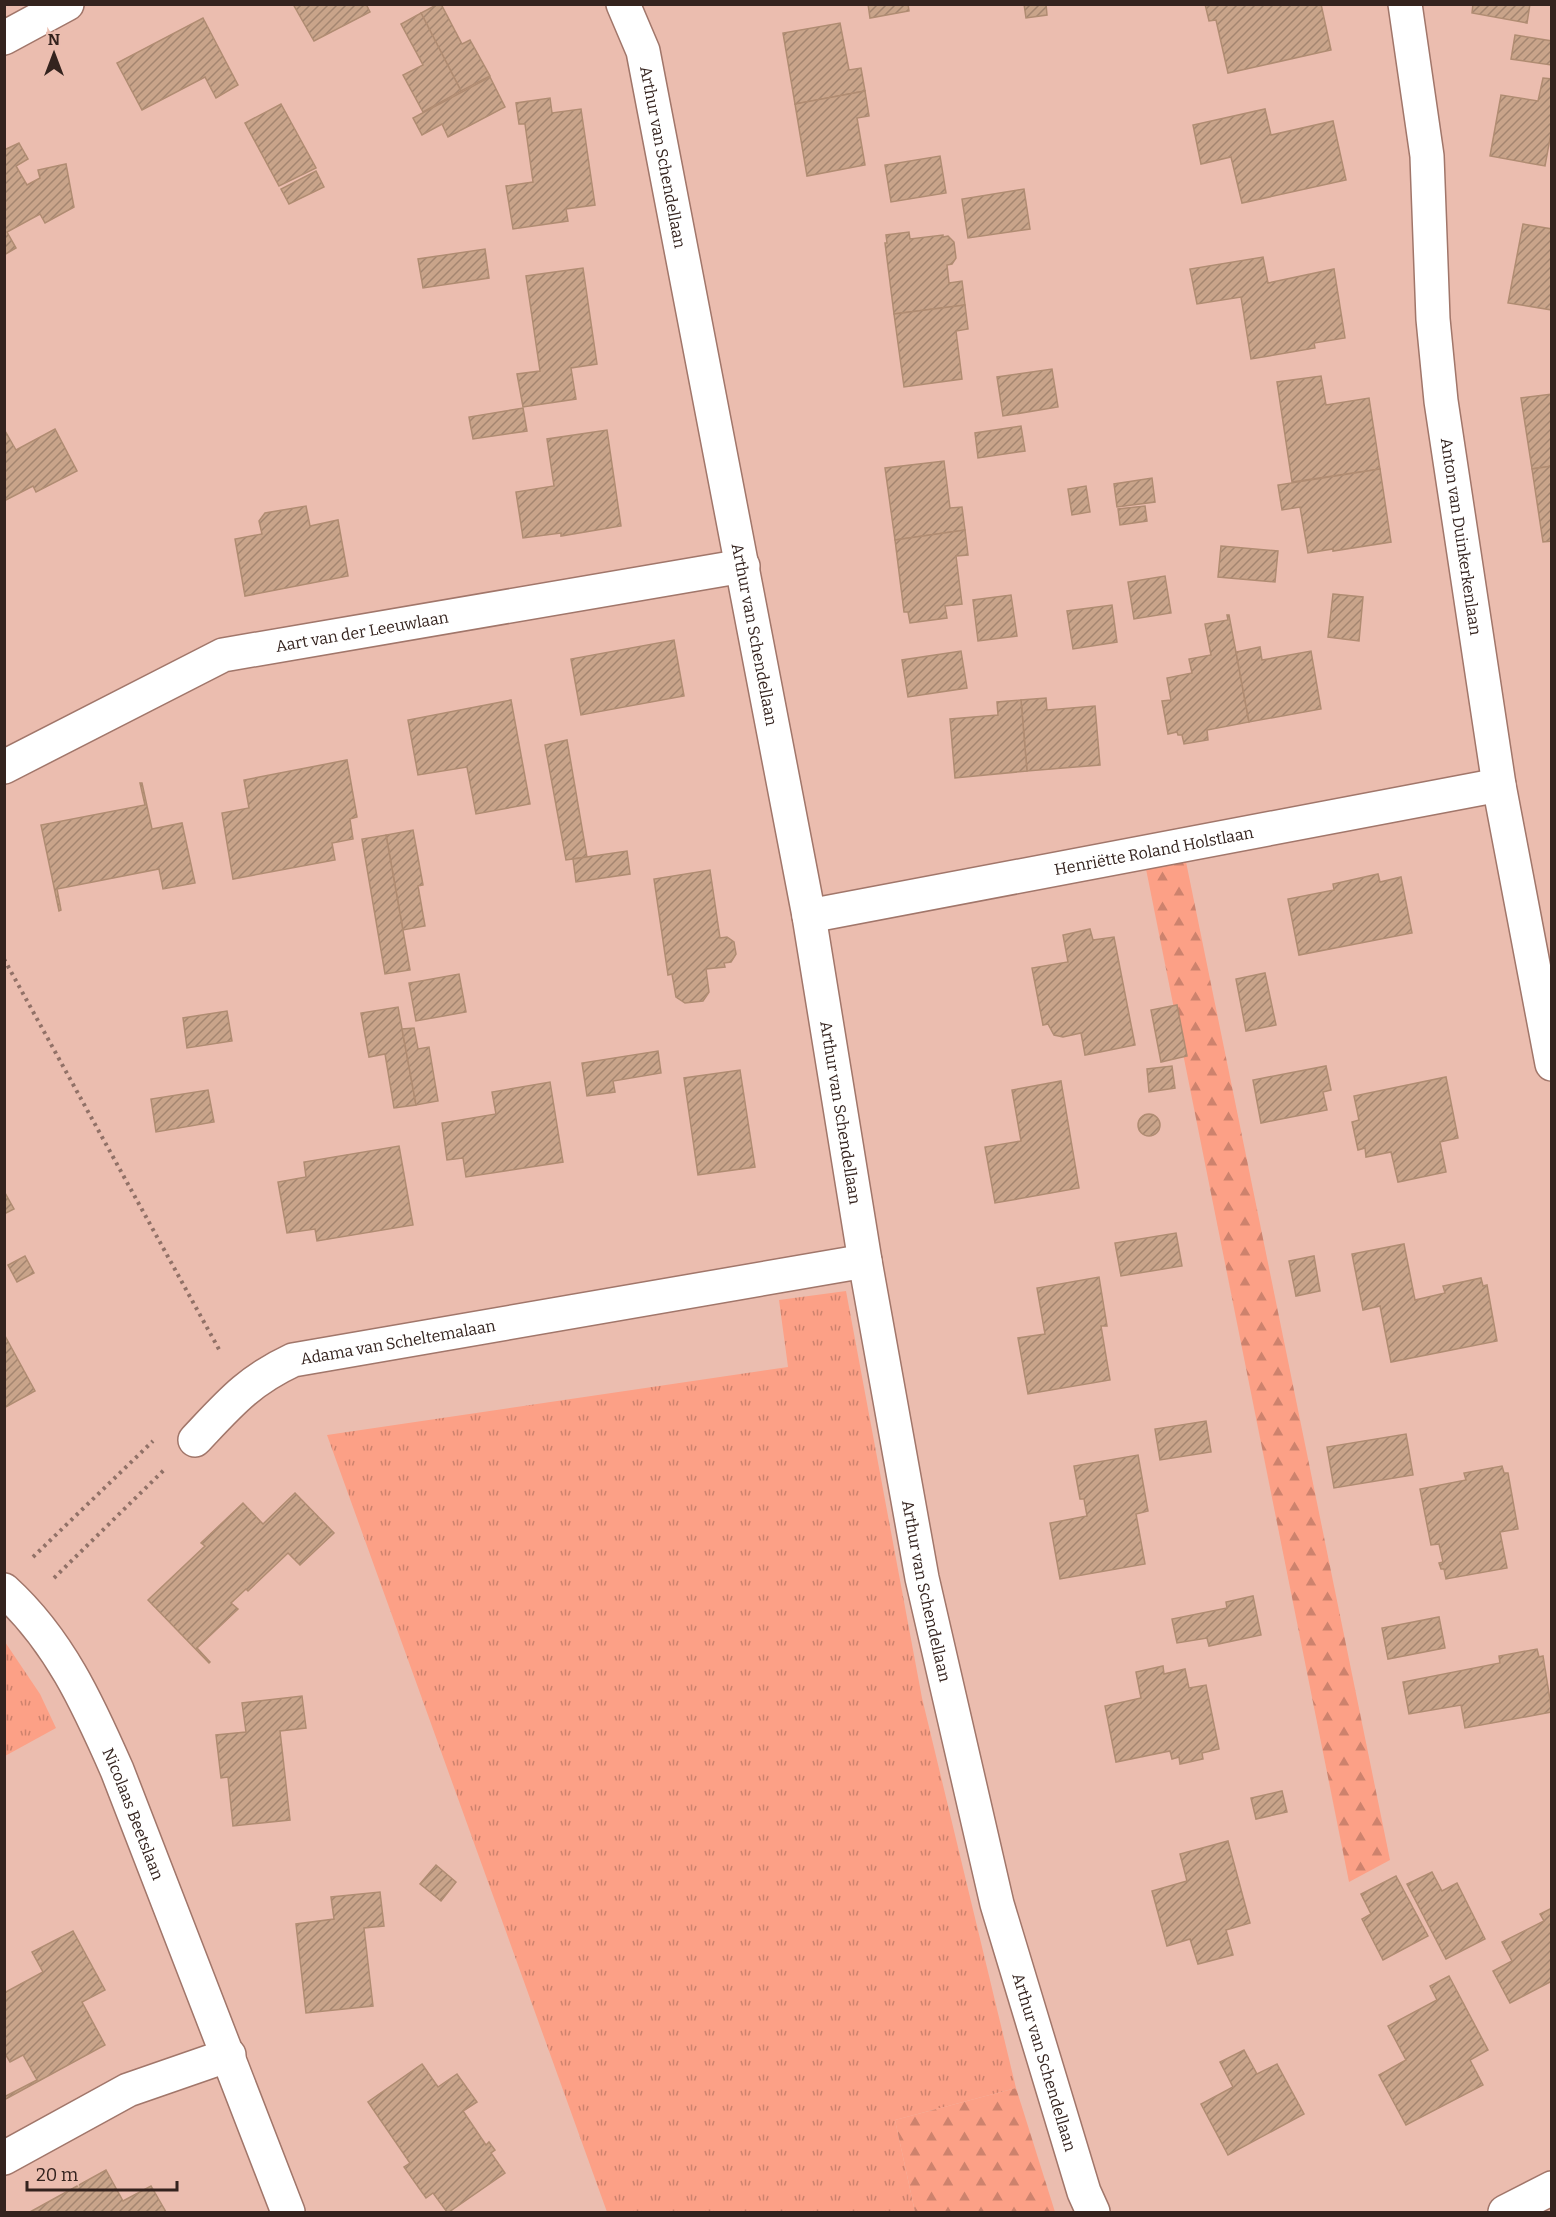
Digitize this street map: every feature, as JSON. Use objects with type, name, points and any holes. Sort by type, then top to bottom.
[{"type":"street","points":[[4,38],[67,4]]},
{"type":"street","name":"Arthur van Schendellaan","points":[[623,4],[643,51],[743,566],[809,916],[865,1262],[922,1578],[997,1904],[1084,2192],[1093,2212]]},
{"type":"street","name":"Anton van Duinkerkenlaan","points":[[1405,4],[1426,156],[1436,359],[1499,784],[1551,1064]]},
{"type":"street","name":"Aart van der Leeuwlaan","points":[[4,767],[223,656],[743,566]]},
{"type":"street","name":"Henriëtte Roland Holstlaan","points":[[809,916],[1499,784]]},
{"type":"street","name":"Adama van Scheltemalaan","points":[[195,1440],[242,1390],[275,1368],[293,1360],[865,1262]]},
{"type":"street","name":"Nicolaas Beetslaan","points":[[14,1599],[55,1647],[89,1705],[117,1770],[229,2055],[288,2212]]},
{"type":"street","points":[[4,2158],[128,2090],[229,2055]]},
{"type":"street","points":[[1505,2212],[1551,2188]]},
{"type":"path","points":[[4,959],[242,1390]]},
{"type":"path","points":[[29,1561],[154,1440]]},
{"type":"path","points":[[14,1599],[195,1440]]},
{"type":"green space","points":[[1184,852],[1390,1860],[1349,1882],[1144,859]]},
{"type":"green space","points":[[846,1291],[922,1698],[1016,2088],[895,2120],[915,2212],[607,2212],[327,1435],[788,1367],[779,1300]]},
{"type":"green space","points":[[5,1642],[40,1694],[56,1728],[5,1756]]},
{"type":"green space","points":[[1016,2088],[1055,2212],[915,2212],[895,2120]]},
{"type":"building","points":[[293,4],[366,4],[370,12],[314,41]]},
{"type":"building","points":[[441,4],[462,44],[470,40],[490,76],[461,91],[421,13]]},
{"type":"building","points":[[868,4],[908,4],[909,11],[870,18]]},
{"type":"building","points":[[1024,4],[1046,4],[1047,15],[1026,18]]},
{"type":"building","points":[[1205,4],[1321,4],[1331,50],[1228,73],[1216,20],[1209,21]]},
{"type":"building","points":[[1473,4],[1530,4],[1527,23],[1472,13]]},
{"type":"building","points":[[421,13],[461,91],[423,112],[403,75],[423,65],[401,24]]},
{"type":"building","points":[[203,18],[238,85],[216,98],[205,77],[142,110],[117,63]]},
{"type":"building","points":[[840,23],[849,70],[861,68],[865,91],[795,104],[783,33]]},
{"type":"building","points":[[1515,35],[1552,41],[1551,65],[1511,59]]},
{"type":"building","points":[[490,77],[505,107],[448,137],[442,124],[422,135],[413,118]]},
{"type":"building","points":[[1543,78],[1552,79],[1552,128],[1545,166],[1490,156],[1501,95],[1538,101]]},
{"type":"building","points":[[865,91],[869,116],[857,118],[865,165],[807,176],[795,104]]},
{"type":"building","points":[[550,98],[552,113],[581,109],[595,205],[566,209],[568,221],[513,229],[506,186],[533,182],[525,124],[519,124],[516,103]]},
{"type":"building","points":[[281,104],[316,168],[279,186],[245,123]]},
{"type":"building","points":[[1265,109],[1271,135],[1333,121],[1346,180],[1242,203],[1231,157],[1201,164],[1193,125]]},
{"type":"building","points":[[19,143],[28,159],[16,166],[27,185],[40,178],[38,170],[66,164],[74,207],[45,223],[40,214],[7,232],[16,248],[4,255],[4,150]]},
{"type":"building","points":[[940,156],[946,193],[891,202],[885,165]]},
{"type":"building","points":[[316,171],[324,187],[289,204],[281,189]]},
{"type":"building","points":[[1024,189],[1030,229],[968,238],[962,199]]},
{"type":"building","points":[[1523,224],[1552,229],[1552,310],[1508,303]]},
{"type":"building","points":[[909,232],[910,239],[943,235],[943,237],[948,236],[954,242],[956,258],[952,264],[947,265],[949,283],[962,281],[965,305],[894,314],[885,243],[887,243],[886,235]]},
{"type":"building","points":[[485,249],[489,278],[423,288],[418,259]]},
{"type":"building","points":[[1263,257],[1268,283],[1334,269],[1345,338],[1314,343],[1315,348],[1251,359],[1241,297],[1197,304],[1190,269]]},
{"type":"building","points":[[583,268],[597,364],[571,368],[576,399],[523,407],[517,374],[540,371],[526,276]]},
{"type":"building","points":[[965,305],[968,329],[956,331],[962,379],[904,387],[894,314]]},
{"type":"building","points":[[1052,369],[1058,407],[1003,416],[997,377]]},
{"type":"building","points":[[1321,376],[1326,405],[1369,398],[1380,469],[1292,482],[1277,382]]},
{"type":"building","points":[[1552,394],[1552,466],[1532,469],[1521,398]]},
{"type":"building","points":[[523,408],[527,431],[473,439],[469,417]]},
{"type":"building","points":[[1021,426],[1025,451],[978,458],[975,433]]},
{"type":"building","points":[[4,429],[16,450],[55,429],[77,471],[36,492],[33,486],[4,501]]},
{"type":"building","points":[[607,430],[621,526],[561,536],[561,533],[523,538],[516,492],[554,486],[547,439]]},
{"type":"building","points":[[944,461],[950,508],[962,507],[965,530],[895,540],[885,468]]},
{"type":"building","points":[[1552,466],[1552,541],[1543,542],[1532,469]]},
{"type":"building","points":[[1380,469],[1391,542],[1308,553],[1300,507],[1282,510],[1278,485]]},
{"type":"building","points":[[1152,478],[1155,502],[1117,507],[1114,484]]},
{"type":"building","points":[[1086,486],[1090,512],[1072,515],[1068,489]]},
{"type":"building","points":[[306,506],[310,526],[338,520],[348,576],[245,596],[235,539],[262,534],[259,521],[265,513]]},
{"type":"building","points":[[1145,506],[1147,521],[1120,525],[1118,509]]},
{"type":"building","points":[[965,530],[968,555],[956,556],[962,604],[945,606],[947,618],[910,623],[908,612],[904,612],[895,540]]},
{"type":"building","points":[[1221,546],[1278,551],[1275,582],[1218,577]]},
{"type":"building","points":[[1165,576],[1171,613],[1134,619],[1128,582]]},
{"type":"building","points":[[1333,594],[1363,597],[1359,641],[1328,637]]},
{"type":"building","points":[[1011,595],[1017,636],[978,641],[973,600]]},
{"type":"building","points":[[1112,605],[1117,642],[1073,649],[1067,611]]},
{"type":"building","points":[[1227,615],[1229,615],[1249,722],[1207,730],[1208,740],[1184,744],[1182,735],[1178,735],[1177,732],[1168,734],[1162,701],[1171,700],[1167,678],[1192,673],[1189,659],[1211,655],[1205,624],[1228,620]]},
{"type":"building","points":[[674,640],[684,696],[581,715],[571,659]]},
{"type":"building","points":[[1260,647],[1262,660],[1311,651],[1321,709],[1249,722],[1236,652]]},
{"type":"building","points":[[961,651],[967,688],[908,697],[902,660]]},
{"type":"building","points":[[1046,698],[1047,710],[1095,706],[1100,765],[1027,771],[1021,700]]},
{"type":"building","points":[[511,700],[530,804],[476,814],[467,767],[418,775],[408,720]]},
{"type":"building","points":[[1021,700],[1027,771],[955,778],[950,719],[998,715],[997,702]]},
{"type":"building","points":[[567,740],[587,857],[566,860],[545,745]]},
{"type":"building","points":[[347,760],[357,817],[350,819],[353,839],[332,843],[335,860],[233,879],[222,813],[249,808],[244,780]]},
{"type":"building","points":[[140,783],[142,783],[152,829],[182,823],[195,883],[163,889],[159,869],[57,889],[61,910],[59,911],[41,825],[145,805]]},
{"type":"building","points":[[413,830],[423,885],[418,886],[425,926],[403,930],[386,835]]},
{"type":"building","points":[[386,835],[410,970],[385,974],[362,839]]},
{"type":"building","points":[[627,851],[630,874],[576,882],[573,859]]},
{"type":"building","points":[[710,870],[720,938],[727,937],[734,942],[736,954],[731,962],[724,963],[725,967],[706,969],[709,992],[703,1001],[685,1003],[676,997],[672,974],[668,975],[654,879]]},
{"type":"building","points":[[1378,874],[1380,882],[1401,877],[1412,933],[1299,955],[1288,899],[1334,890],[1333,884]]},
{"type":"building","points":[[1090,929],[1093,940],[1114,937],[1135,1045],[1085,1055],[1081,1033],[1063,1037],[1054,1035],[1048,1024],[1043,1025],[1032,968],[1068,962],[1063,935]]},
{"type":"building","points":[[1265,973],[1276,1025],[1246,1031],[1236,979]]},
{"type":"building","points":[[459,974],[466,1012],[416,1021],[409,983]]},
{"type":"building","points":[[1177,1005],[1187,1056],[1161,1062],[1151,1010]]},
{"type":"building","points":[[398,1007],[416,1105],[394,1108],[385,1054],[369,1057],[361,1013]]},
{"type":"building","points":[[227,1011],[232,1041],[187,1048],[183,1018]]},
{"type":"building","points":[[414,1028],[418,1049],[429,1047],[438,1101],[416,1105],[402,1029]]},
{"type":"building","points":[[658,1051],[661,1073],[613,1081],[615,1092],[587,1096],[582,1063]]},
{"type":"building","points":[[1172,1066],[1175,1088],[1149,1092],[1147,1069]]},
{"type":"building","points":[[1326,1066],[1331,1090],[1323,1092],[1327,1110],[1261,1123],[1253,1080]]},
{"type":"building","points":[[740,1070],[755,1167],[698,1175],[684,1078]]},
{"type":"building","points":[[1446,1077],[1458,1138],[1440,1142],[1446,1172],[1398,1182],[1391,1152],[1366,1157],[1365,1148],[1358,1150],[1352,1122],[1359,1120],[1354,1096]]},
{"type":"building","points":[[1061,1081],[1079,1188],[995,1203],[985,1147],[1021,1141],[1012,1090]]},
{"type":"building","points":[[550,1082],[563,1162],[466,1177],[463,1158],[447,1160],[442,1123],[496,1114],[492,1092]]},
{"type":"building","points":[[208,1090],[214,1122],[156,1132],[151,1099]]},
{"type":"building","points":[[1145,1114],[1153,1114],[1160,1121],[1160,1129],[1153,1136],[1145,1136],[1138,1129],[1138,1121]]},
{"type":"building","points":[[399,1146],[413,1225],[317,1241],[315,1229],[287,1233],[278,1182],[306,1177],[304,1162]]},
{"type":"building","points":[[4,1191],[14,1209],[4,1214]]},
{"type":"building","points":[[1176,1233],[1182,1266],[1121,1276],[1115,1243]]},
{"type":"building","points":[[1404,1244],[1415,1300],[1445,1293],[1443,1286],[1481,1278],[1483,1286],[1487,1285],[1497,1341],[1391,1362],[1380,1306],[1363,1310],[1352,1254]]},
{"type":"building","points":[[25,1256],[34,1273],[17,1282],[8,1265]]},
{"type":"building","points":[[1314,1256],[1320,1291],[1296,1296],[1289,1261]]},
{"type":"building","points":[[1099,1277],[1107,1326],[1101,1326],[1110,1380],[1028,1394],[1018,1338],[1045,1334],[1037,1288]]},
{"type":"building","points":[[4,1334],[35,1391],[4,1408]]},
{"type":"building","points":[[1206,1421],[1211,1452],[1160,1460],[1155,1429]]},
{"type":"building","points":[[1406,1434],[1413,1475],[1334,1488],[1327,1447]]},
{"type":"building","points":[[1138,1455],[1148,1511],[1136,1514],[1145,1564],[1060,1579],[1050,1523],[1087,1516],[1084,1499],[1080,1499],[1074,1466]]},
{"type":"building","points":[[1502,1466],[1504,1473],[1508,1473],[1518,1529],[1500,1532],[1507,1568],[1446,1579],[1444,1569],[1441,1569],[1439,1563],[1443,1562],[1439,1544],[1431,1545],[1420,1489],[1466,1480],[1464,1473]]},
{"type":"building","points":[[295,1493],[334,1533],[300,1565],[288,1553],[248,1591],[246,1589],[231,1603],[238,1609],[197,1648],[209,1663],[148,1600],[205,1546],[201,1543],[243,1503],[263,1524]]},
{"type":"building","points":[[1253,1596],[1261,1635],[1209,1646],[1207,1638],[1177,1643],[1172,1619],[1227,1608],[1226,1602]]},
{"type":"building","points":[[1439,1617],[1445,1648],[1388,1659],[1382,1628]]},
{"type":"building","points":[[1537,1649],[1539,1657],[1543,1656],[1552,1712],[1465,1728],[1461,1705],[1409,1714],[1403,1682],[1500,1663],[1499,1656]]},
{"type":"building","points":[[1163,1666],[1164,1674],[1185,1669],[1189,1688],[1206,1685],[1219,1749],[1202,1753],[1203,1759],[1180,1764],[1179,1757],[1172,1759],[1170,1751],[1116,1762],[1105,1706],[1141,1698],[1136,1672]]},
{"type":"building","points":[[302,1696],[306,1728],[280,1731],[290,1820],[233,1826],[228,1777],[221,1778],[216,1735],[246,1732],[242,1703]]},
{"type":"building","points":[[1282,1791],[1287,1812],[1256,1819],[1251,1798]]},
{"type":"building","points":[[1228,1841],[1250,1923],[1226,1930],[1233,1955],[1198,1964],[1190,1939],[1167,1946],[1152,1891],[1187,1881],[1180,1854]]},
{"type":"building","points":[[436,1865],[456,1882],[441,1901],[420,1884]]},
{"type":"building","points":[[1432,1872],[1442,1891],[1457,1883],[1485,1939],[1446,1959],[1407,1884]]},
{"type":"building","points":[[1396,1876],[1428,1936],[1383,1960],[1362,1919],[1371,1914],[1361,1894]]},
{"type":"building","points":[[380,1892],[384,1926],[364,1928],[373,2006],[306,2013],[296,1924],[334,1919],[331,1897]]},
{"type":"building","points":[[1552,1908],[1552,1981],[1510,2003],[1493,1971],[1512,1961],[1502,1942],[1544,1921],[1540,1914]]},
{"type":"building","points":[[73,1931],[105,1990],[82,2002],[105,2045],[4,2100],[4,2097],[37,2080],[23,2055],[10,2062],[4,2052],[4,1993],[43,1972],[32,1952]]},
{"type":"building","points":[[1449,1976],[1488,2050],[1470,2060],[1483,2085],[1406,2125],[1379,2075],[1406,2060],[1388,2026],[1437,2000],[1430,1986]]},
{"type":"building","points":[[1244,2050],[1257,2074],[1277,2064],[1304,2114],[1228,2155],[1201,2104],[1233,2087],[1220,2062]]},
{"type":"building","points":[[422,2064],[438,2087],[457,2074],[477,2102],[463,2111],[486,2145],[489,2142],[495,2150],[491,2153],[505,2173],[449,2212],[433,2193],[426,2198],[404,2167],[410,2163],[368,2102]]},
{"type":"building","points":[[106,2170],[123,2201],[151,2186],[166,2212],[30,2212]]}]
